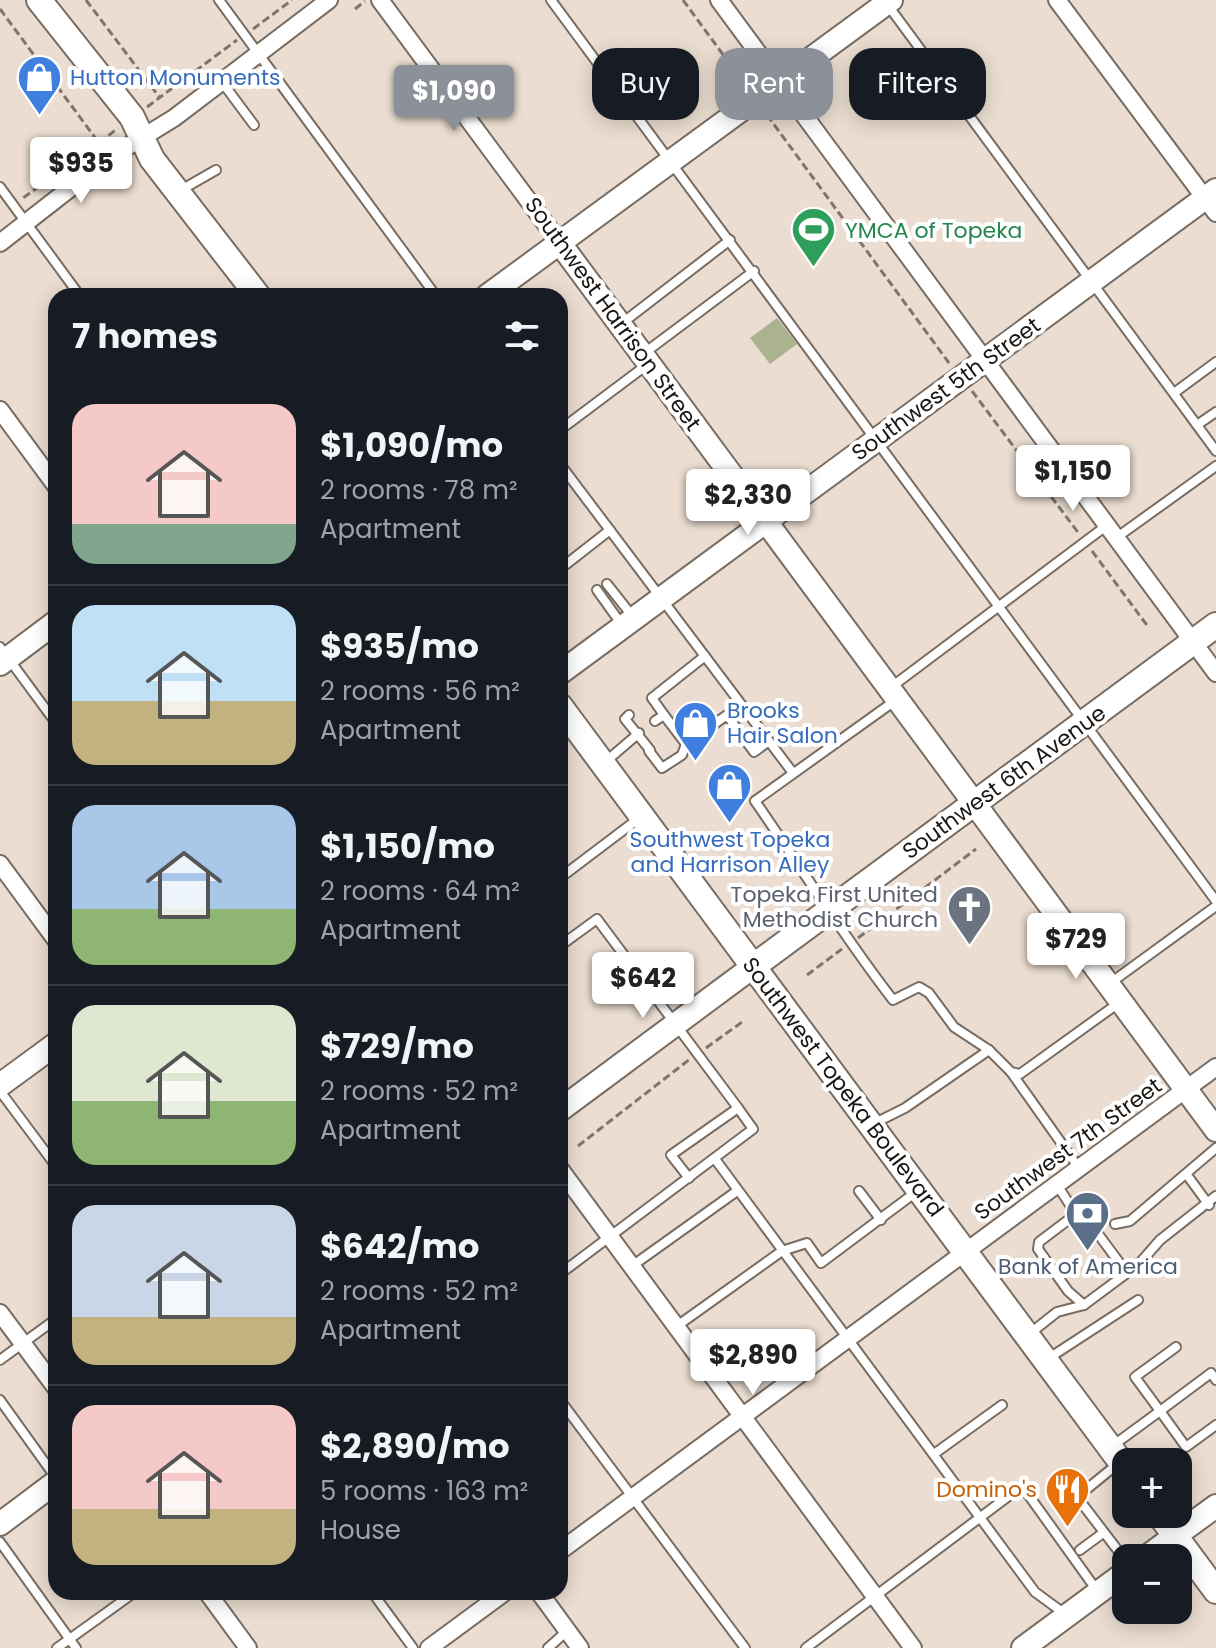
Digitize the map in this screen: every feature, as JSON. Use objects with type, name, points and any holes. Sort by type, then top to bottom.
[{"type":"main road","points":[[39,0],[137,128],[152,159],[177,193],[252,288]]},
{"type":"main road","name":"Southwest 6th Avenue","points":[[754,966],[1216,625]]},
{"type":"main road","name":"Southwest Topeka Boulevard","points":[[568,717],[1112,1450]]},
{"type":"main road","points":[[1169,1528],[1216,1591]]},
{"type":"street","points":[[0,243],[109,158],[137,128],[221,82],[329,0]]},
{"type":"street","name":"Southwest Harrison Street","points":[[380,0],[1216,1130]]},
{"type":"street","points":[[719,0],[755,48]]},
{"type":"street","points":[[1057,0],[1212,200]]},
{"type":"street","points":[[824,48],[887,1]]},
{"type":"street","points":[[498,288],[727,120]]},
{"type":"street","points":[[809,120],[1216,673]]},
{"type":"street","name":"Southwest 5th Street","points":[[568,667],[1093,280],[1212,200]]},
{"type":"street","points":[[0,410],[48,475]]},
{"type":"street","points":[[3,656],[48,627]]},
{"type":"street","points":[[0,864],[48,929]]},
{"type":"street","name":"Southwest 6th Avenue","points":[[568,1104],[754,966]]},
{"type":"street","points":[[0,1088],[48,1050]]},
{"type":"street","name":"Southwest 7th Street","points":[[568,1545],[1216,1067]]},
{"type":"street","points":[[568,1180],[913,1648]]},
{"type":"street","points":[[0,1313],[48,1377]]},
{"type":"street","points":[[0,1524],[48,1486]]},
{"type":"street","points":[[1164,1544],[1216,1506]]},
{"type":"street","points":[[1023,1648],[1112,1582]]},
{"type":"street","points":[[213,1600],[248,1648]]},
{"type":"street","points":[[429,1648],[494,1600]]},
{"type":"street","points":[[545,1600],[580,1648]]},
{"type":"lane","points":[[219,0],[430,288]]},
{"type":"lane","points":[[551,0],[754,271],[1216,904],[1020,1074],[1011,1072]]},
{"type":"lane","points":[[887,1],[1216,451]]},
{"type":"lane","points":[[221,82],[254,125]]},
{"type":"lane","points":[[293,120],[303,113]]},
{"type":"lane","points":[[177,193],[216,170]]},
{"type":"lane","points":[[0,187],[74,288]]},
{"type":"lane","points":[[620,325],[730,240]]},
{"type":"lane","points":[[568,420],[754,271]]},
{"type":"lane","points":[[1174,393],[1216,362]]},
{"type":"lane","points":[[1197,425],[1216,412]]},
{"type":"lane","points":[[1079,1168],[1011,1072],[989,1050],[954,1027],[929,993],[919,987],[893,1000],[849,944],[831,910],[755,801],[1085,541],[1112,531],[1216,466]]},
{"type":"lane","points":[[568,475],[793,773]]},
{"type":"lane","points":[[568,563],[610,530]]},
{"type":"lane","points":[[607,584],[628,621]]},
{"type":"lane","points":[[597,590],[628,621]]},
{"type":"lane","points":[[3,656],[48,713]]},
{"type":"lane","points":[[642,705],[705,656]]},
{"type":"lane","points":[[652,698],[686,744]]},
{"type":"lane","points":[[629,715],[625,719],[662,768],[682,755],[686,744],[742,705]]},
{"type":"lane","points":[[655,721],[664,715]]},
{"type":"lane","points":[[727,715],[754,752],[769,741]]},
{"type":"lane","points":[[666,737],[675,730]]},
{"type":"lane","points":[[603,763],[639,734]]},
{"type":"lane","points":[[568,872],[642,816]]},
{"type":"lane","points":[[568,940],[597,919],[753,1129],[568,1268]]},
{"type":"lane","points":[[871,1125],[905,1108],[989,1050]]},
{"type":"lane","points":[[0,1088],[48,1155]]},
{"type":"lane","points":[[689,1178],[671,1155],[738,1108]]},
{"type":"lane","points":[[1115,1224],[1130,1221],[1216,1148]]},
{"type":"lane","points":[[715,1159],[1035,1592],[1067,1616]]},
{"type":"lane","points":[[1187,1175],[1209,1205]]},
{"type":"lane","points":[[1057,1185],[1076,1214]]},
{"type":"lane","points":[[676,1327],[782,1251],[807,1243],[821,1263],[919,1190]]},
{"type":"lane","points":[[632,1266],[737,1191]]},
{"type":"lane","points":[[859,1191],[881,1220]]},
{"type":"lane","points":[[1027,1335],[1057,1312],[1084,1305],[1127,1273],[1160,1240],[1209,1205],[1216,1196]]},
{"type":"lane","points":[[1084,1305],[1068,1291],[1038,1249],[1039,1242],[1076,1214],[1084,1215],[1099,1228],[1127,1273]]},
{"type":"lane","points":[[1046,1360],[1138,1300]]},
{"type":"lane","points":[[0,1360],[48,1325]]},
{"type":"lane","points":[[1176,1347],[1135,1377],[1186,1447],[1216,1425]]},
{"type":"lane","points":[[1129,1448],[1160,1411],[1211,1373],[1216,1380]]},
{"type":"lane","points":[[0,1400],[48,1469]]},
{"type":"lane","points":[[934,1454],[1002,1405]]},
{"type":"lane","points":[[568,1411],[745,1648]]},
{"type":"lane","points":[[1112,1466],[1077,1497],[1112,1544]]},
{"type":"lane","points":[[806,1648],[1022,1486],[1098,1593]]},
{"type":"lane","points":[[1080,1550],[1103,1533]]},
{"type":"lane","points":[[0,1542],[76,1648]]},
{"type":"lane","points":[[57,1648],[124,1600]]},
{"type":"lane","points":[[378,1600],[413,1648]]},
{"type":"lane","points":[[548,1648],[567,1631]]},
{"type":"path","points":[[86,0],[160,98]]},
{"type":"path","points":[[14,205],[99,143],[137,128],[160,98],[292,0]]},
{"type":"path","points":[[355,9],[366,0]]},
{"type":"path","points":[[683,0],[718,48]]},
{"type":"path","points":[[0,9],[99,143]]},
{"type":"path","points":[[771,120],[1149,628]]},
{"type":"path","points":[[807,975],[976,849]]},
{"type":"path","points":[[578,1146],[745,1020]]},
{"type":"green space","points":[[777,318],[797,344],[770,364],[750,338]]},
{"type":"place","name":"Hutton Monuments","points":[[39,116]]},
{"type":"place","name":"YMCA of Topeka","points":[[814,269]]},
{"type":"place","name":"Brooks Hair Salon","points":[[696,762]]},
{"type":"place","name":"Southwest Topeka and Harrison Alley","points":[[730,825]]},
{"type":"place","name":"Topeka First United Methodist Church","points":[[969,946]]},
{"type":"place","name":"Bank of America","points":[[1088,1252]]},
{"type":"place","name":"Domino's","points":[[1068,1528]]}]
